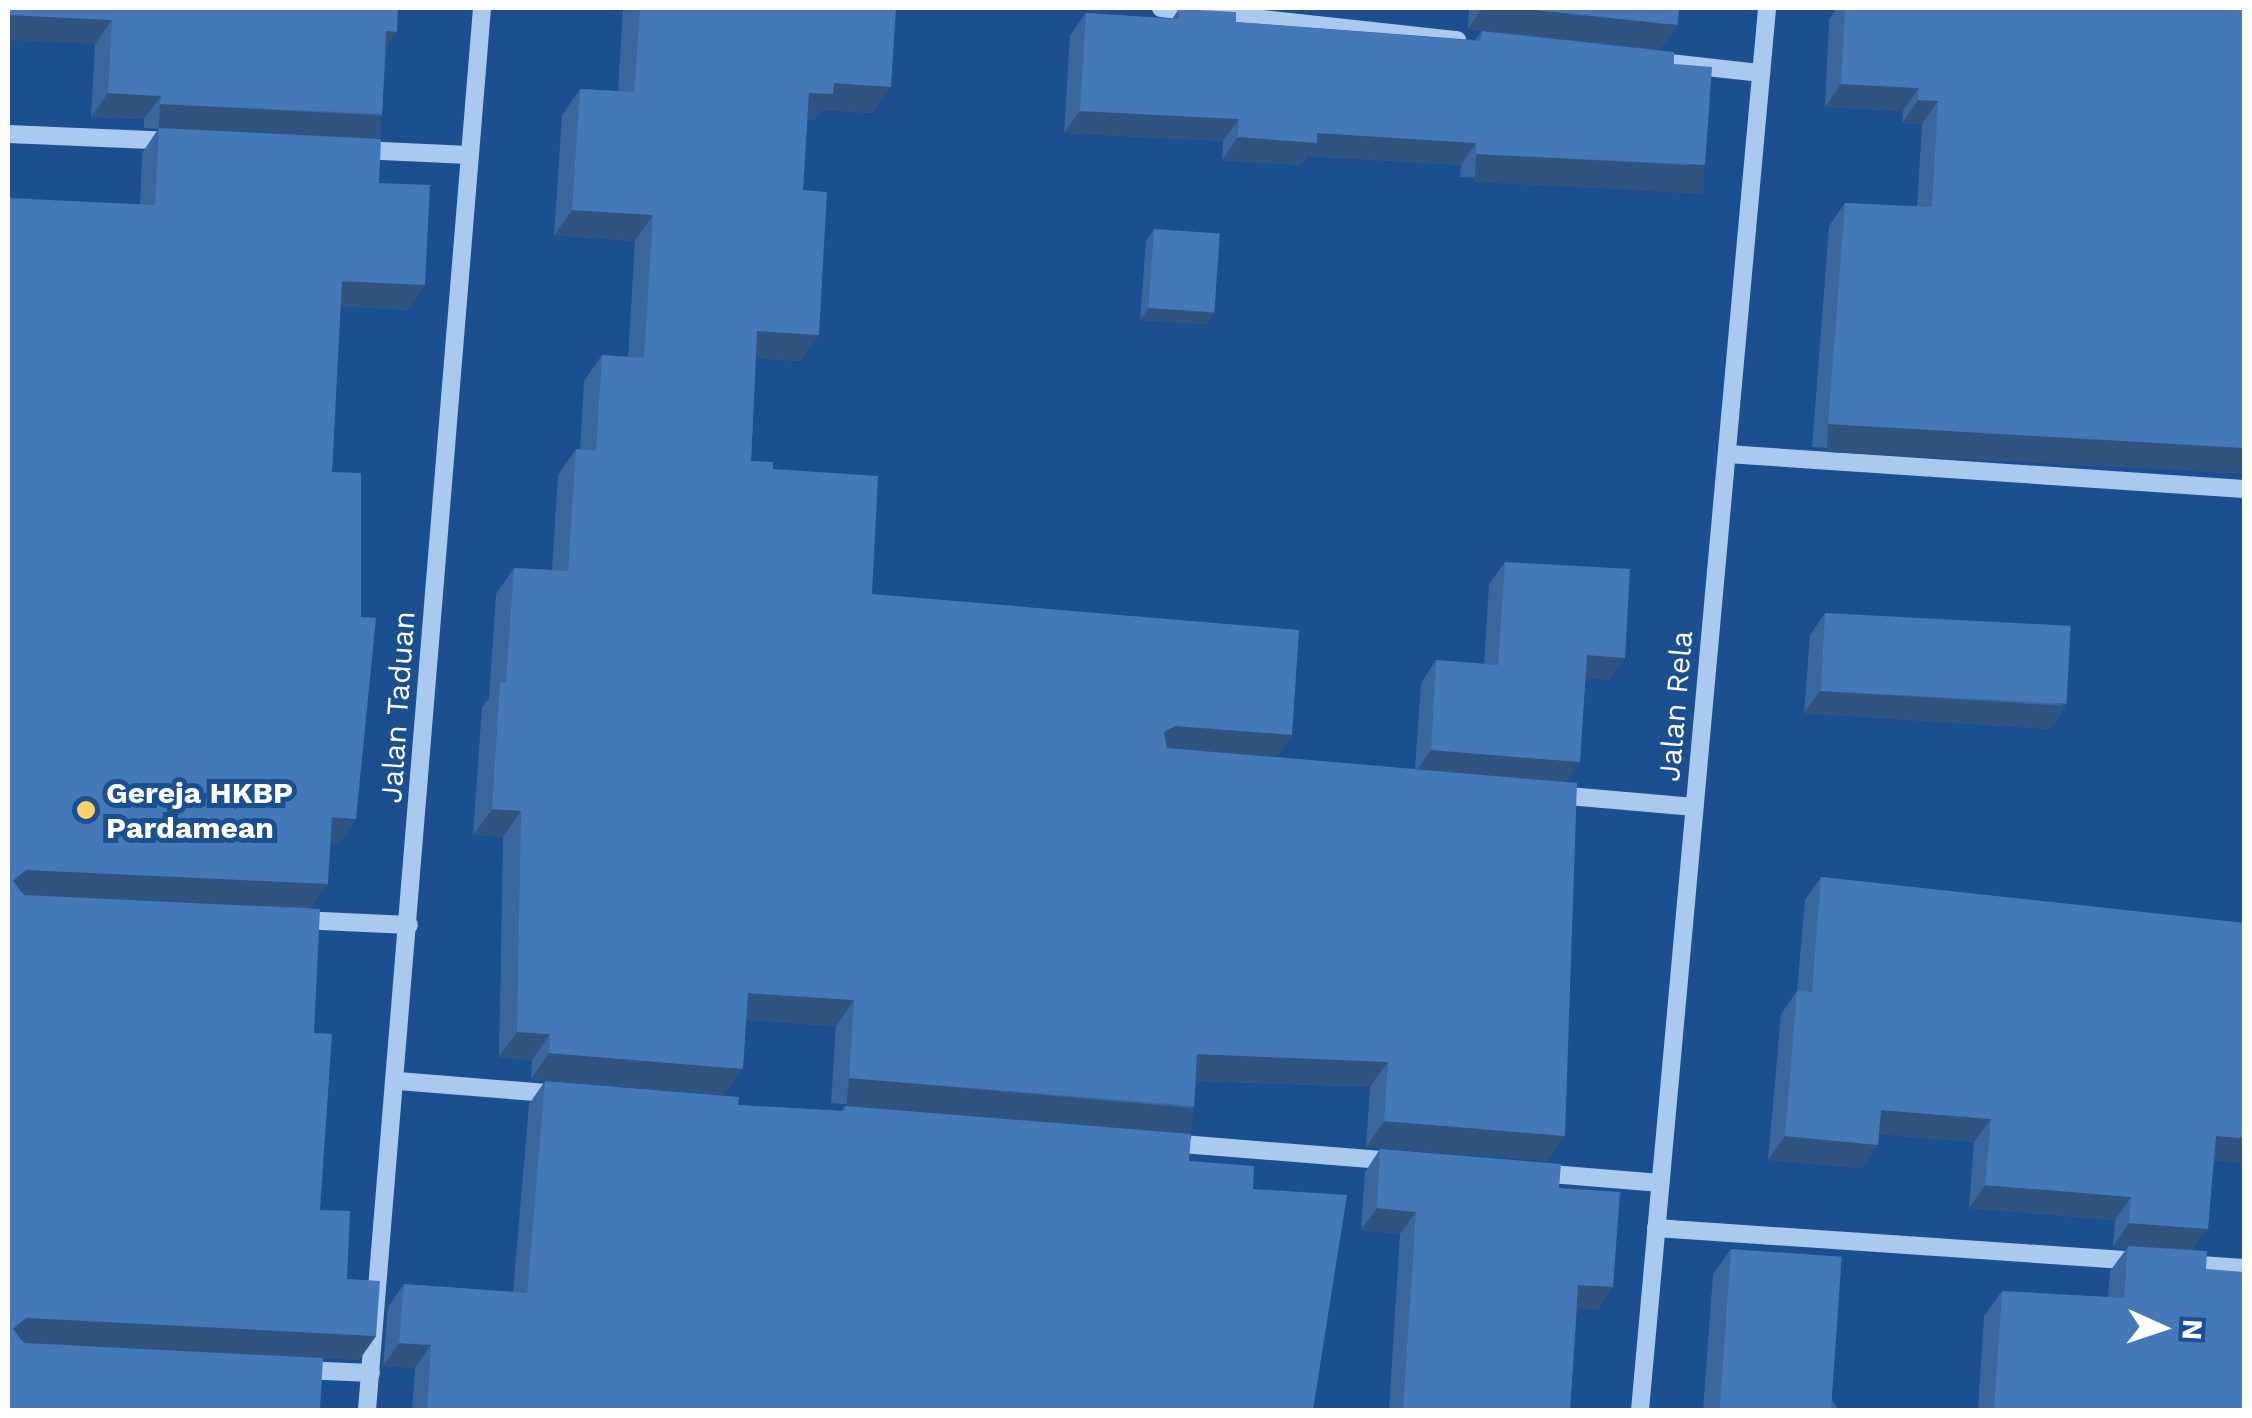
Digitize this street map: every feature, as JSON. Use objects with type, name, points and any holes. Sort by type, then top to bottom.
[{"type":"street","name":"Jalan Taduan","points":[[367,1410],[398,1081],[482,8]]},
{"type":"street","points":[[1161,8],[1471,41]]},
{"type":"street","name":"Jalan Rela","points":[[1640,1410],[1768,8]]},
{"type":"street","points":[[1626,58],[1761,73]]},
{"type":"street","points":[[8,134],[200,142]]},
{"type":"street","points":[[334,149],[469,155]]},
{"type":"street","points":[[1728,454],[2244,489]]},
{"type":"street","points":[[1535,793],[1694,807]]},
{"type":"street","points":[[286,919],[409,925]]},
{"type":"street","points":[[398,1081],[575,1095]]},
{"type":"street","points":[[1148,1142],[1424,1164]]},
{"type":"street","points":[[1522,1172],[1660,1183]]},
{"type":"street","points":[[1656,1228],[2244,1268]]},
{"type":"street","points":[[275,1369],[371,1374]]},
{"type":"building","points":[[8,8],[398,8],[397,32],[386,31],[382,114],[160,104],[161,96],[108,93],[112,20],[8,15]]},
{"type":"building","points":[[640,8],[896,8],[891,87],[834,83],[833,94],[809,93],[803,190],[827,192],[819,335],[757,331],[751,461],[773,462],[773,469],[878,476],[872,594],[1299,630],[1292,735],[1175,726],[1164,732],[1167,748],[1577,783],[1565,1136],[1384,1121],[1388,1062],[1197,1054],[1194,1106],[849,1078],[854,1000],[748,993],[743,1069],[549,1053],[550,1034],[517,1032],[521,811],[492,809],[500,682],[506,682],[514,568],[568,571],[576,449],[596,451],[602,355],[644,358],[653,215],[572,210],[580,89],[634,92]]},
{"type":"building","points":[[1516,8],[1679,8],[1678,25]]},
{"type":"building","points":[[1845,8],[2244,8],[2244,448],[1828,424],[1845,203],[1932,207],[1938,101],[1918,100],[1919,88],[1841,84]]},
{"type":"building","points":[[1179,9],[1236,12],[1236,22],[1481,41],[1482,31],[1674,52],[1674,64],[1712,67],[1705,165],[1476,154],[1476,143],[1317,133],[1317,143],[1238,137],[1239,119],[1080,111],[1086,13],[1179,19]]},
{"type":"building","points":[[159,128],[381,139],[379,183],[430,185],[425,285],[342,281],[332,472],[361,473],[361,617],[376,618],[356,819],[332,817],[328,884],[26,870],[13,881],[24,895],[320,909],[314,1033],[332,1034],[320,1210],[350,1211],[347,1279],[380,1281],[376,1336],[26,1318],[13,1329],[24,1343],[323,1358],[320,1410],[8,1410],[8,198],[155,205]]},
{"type":"building","points":[[1154,229],[1220,234],[1214,312],[1148,308]]},
{"type":"building","points":[[1505,562],[1630,569],[1625,658],[1587,655],[1580,762],[1431,750],[1436,660],[1498,665]]},
{"type":"building","points":[[1825,613],[2071,626],[2067,704],[1821,691]]},
{"type":"building","points":[[1821,877],[2244,923],[2244,1138],[2216,1136],[2208,1229],[2129,1223],[2131,1197],[1985,1185],[1991,1119],[1881,1110],[1878,1145],[1785,1136],[1797,991],[1812,992]]},
{"type":"building","points":[[545,1081],[739,1097],[738,1105],[845,1111],[845,1106],[1191,1134],[1189,1161],[1254,1166],[1253,1189],[1347,1195],[1313,1410],[427,1410],[431,1345],[399,1343],[404,1284],[527,1293]]},
{"type":"building","points":[[1380,1149],[1561,1164],[1559,1188],[1620,1192],[1613,1287],[1578,1285],[1570,1410],[1403,1410],[1416,1212],[1377,1208]]},
{"type":"building","points":[[2128,1246],[2207,1251],[2206,1269],[2244,1272],[2244,1410],[1994,1410],[2002,1291],[2124,1298]]},
{"type":"building","points":[[1731,1249],[1842,1257],[1831,1410],[1720,1410]]},
{"type":"place","name":"Gereja HKBP Pardamean","points":[[86,810]]}]
